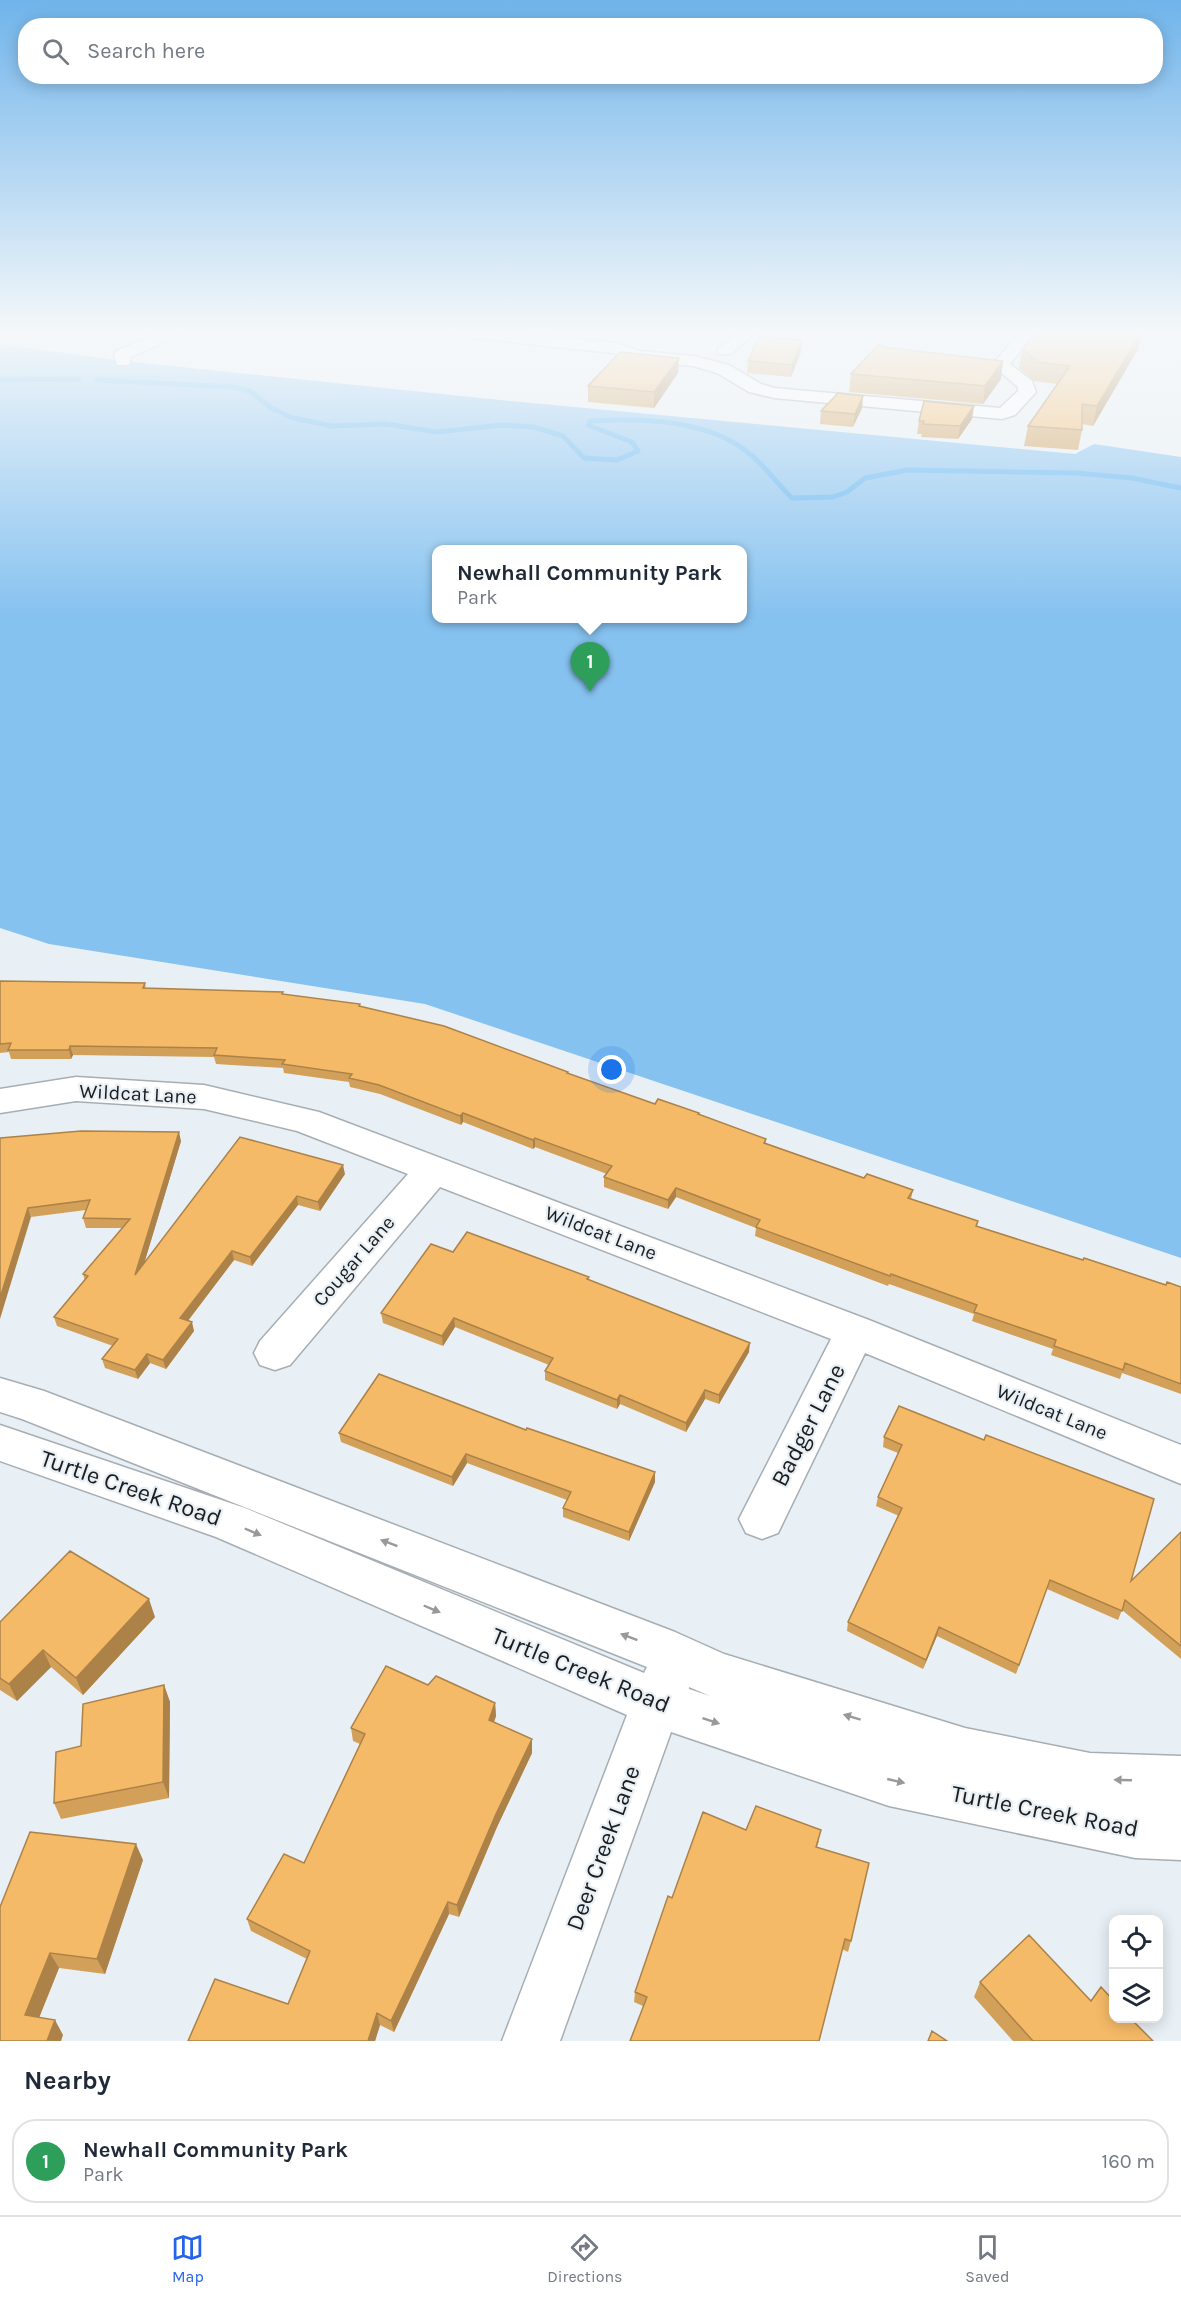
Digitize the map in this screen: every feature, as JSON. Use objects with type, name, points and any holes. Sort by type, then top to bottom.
[{"type":"street","name":"Wildcat Lane","points":[[0,1101],[76,1089],[204,1097],[306,1121],[855,1331],[1181,1465]]},
{"type":"street","name":"Cougar Lane","points":[[275,1353],[434,1169]]},
{"type":"street","name":"Badger Lane","points":[[762,1519],[855,1331]]},
{"type":"street","name":"Turtle Creek Road","points":[[0,1395],[29,1403],[675,1654],[716,1675],[965,1753],[1090,1779],[1181,1782]]},
{"type":"street","name":"Turtle Creek Road","points":[[0,1443],[229,1522],[659,1704],[889,1780],[1135,1831],[1181,1833]]},
{"type":"street","name":"Deer Creek Lane","points":[[531,2041],[647,1728],[659,1704],[675,1654]]},
{"type":"shaded area","points":[[0,426],[780,426],[1075,454],[1094,444],[1181,457],[1181,1258],[425,1004],[49,944],[0,928]]},
{"type":"building","points":[[1031,426],[1082,426],[1082,430]]},
{"type":"building","points":[[0,981],[145,983],[143,988],[283,992],[282,994],[360,1004],[359,1006],[444,1026],[655,1104],[658,1099],[766,1139],[764,1143],[864,1178],[867,1174],[913,1190],[908,1198],[978,1221],[976,1226],[1166,1285],[1167,1282],[1181,1287],[1181,1384],[1125,1363],[1123,1370],[1054,1346],[1056,1340],[974,1312],[977,1305],[756,1227],[760,1220],[676,1188],[668,1200],[604,1177],[612,1166],[535,1138],[533,1140],[463,1113],[460,1116],[379,1085],[349,1078],[352,1074],[282,1064],[285,1060],[214,1055],[217,1048],[70,1046],[69,1050],[8,1050],[11,1043],[0,1044]]},
{"type":"building","points":[[81,1131],[179,1132],[135,1275],[240,1137],[343,1165],[318,1202],[297,1196],[250,1257],[232,1251],[180,1318],[192,1322],[163,1360],[147,1354],[135,1370],[102,1359],[118,1339],[54,1317],[88,1276],[83,1274],[130,1219],[83,1218],[90,1200],[28,1208],[0,1298],[0,1138]]},
{"type":"building","points":[[467,1232],[589,1277],[587,1279],[750,1343],[719,1395],[705,1390],[686,1423],[620,1395],[617,1400],[545,1371],[553,1358],[454,1318],[442,1336],[381,1313],[431,1244],[453,1252]]},
{"type":"building","points":[[379,1374],[526,1430],[527,1428],[655,1472],[629,1532],[563,1508],[571,1492],[466,1454],[452,1477],[339,1433]]},
{"type":"building","points":[[899,1406],[984,1440],[986,1435],[1154,1499],[1131,1581],[1181,1532],[1181,1646],[1125,1600],[1122,1611],[1050,1580],[1019,1665],[939,1627],[926,1660],[848,1622],[902,1508],[878,1497],[902,1445],[884,1437]]},
{"type":"building","points":[[70,1551],[149,1599],[76,1678],[43,1650],[9,1684],[0,1678],[0,1622]]},
{"type":"building","points":[[386,1666],[428,1685],[436,1676],[495,1703],[489,1720],[532,1739],[496,1814],[457,1905],[448,1902],[391,2021],[377,2013],[368,2041],[188,2041],[215,1979],[288,2004],[310,1951],[247,1919],[284,1854],[304,1863],[365,1734],[351,1728]]},
{"type":"building","points":[[164,1685],[163,1782],[54,1803],[56,1752],[81,1746],[83,1704]]},
{"type":"building","points":[[756,1806],[821,1830],[816,1847],[869,1863],[851,1941],[845,1939],[819,2041],[630,2041],[647,1997],[635,1992],[668,1896],[672,1898],[703,1812],[746,1830]]},
{"type":"building","points":[[30,1832],[136,1844],[97,1959],[50,1953],[25,2015],[55,2020],[47,2041],[0,2041],[0,1907]]},
{"type":"building","points":[[1029,1935],[1091,2001],[1101,1987],[1109,1996],[1109,2023],[1135,2023],[1153,2041],[1033,2041],[980,1982]]},
{"type":"building","points":[[932,2031],[947,2041],[928,2041]]},
{"type":"waterway","points":[[400,426],[437,432],[490,426]]},
{"type":"waterway","points":[[522,426],[534,427],[563,436],[584,458],[617,460],[638,451],[632,442],[591,426]]},
{"type":"waterway","points":[[691,426],[733,442],[750,454],[792,498],[833,497],[847,492],[865,478],[908,470],[1076,473],[1132,478],[1181,488]]},
{"type":"place","name":"Newhall Community Park","points":[[590,692]]}]
